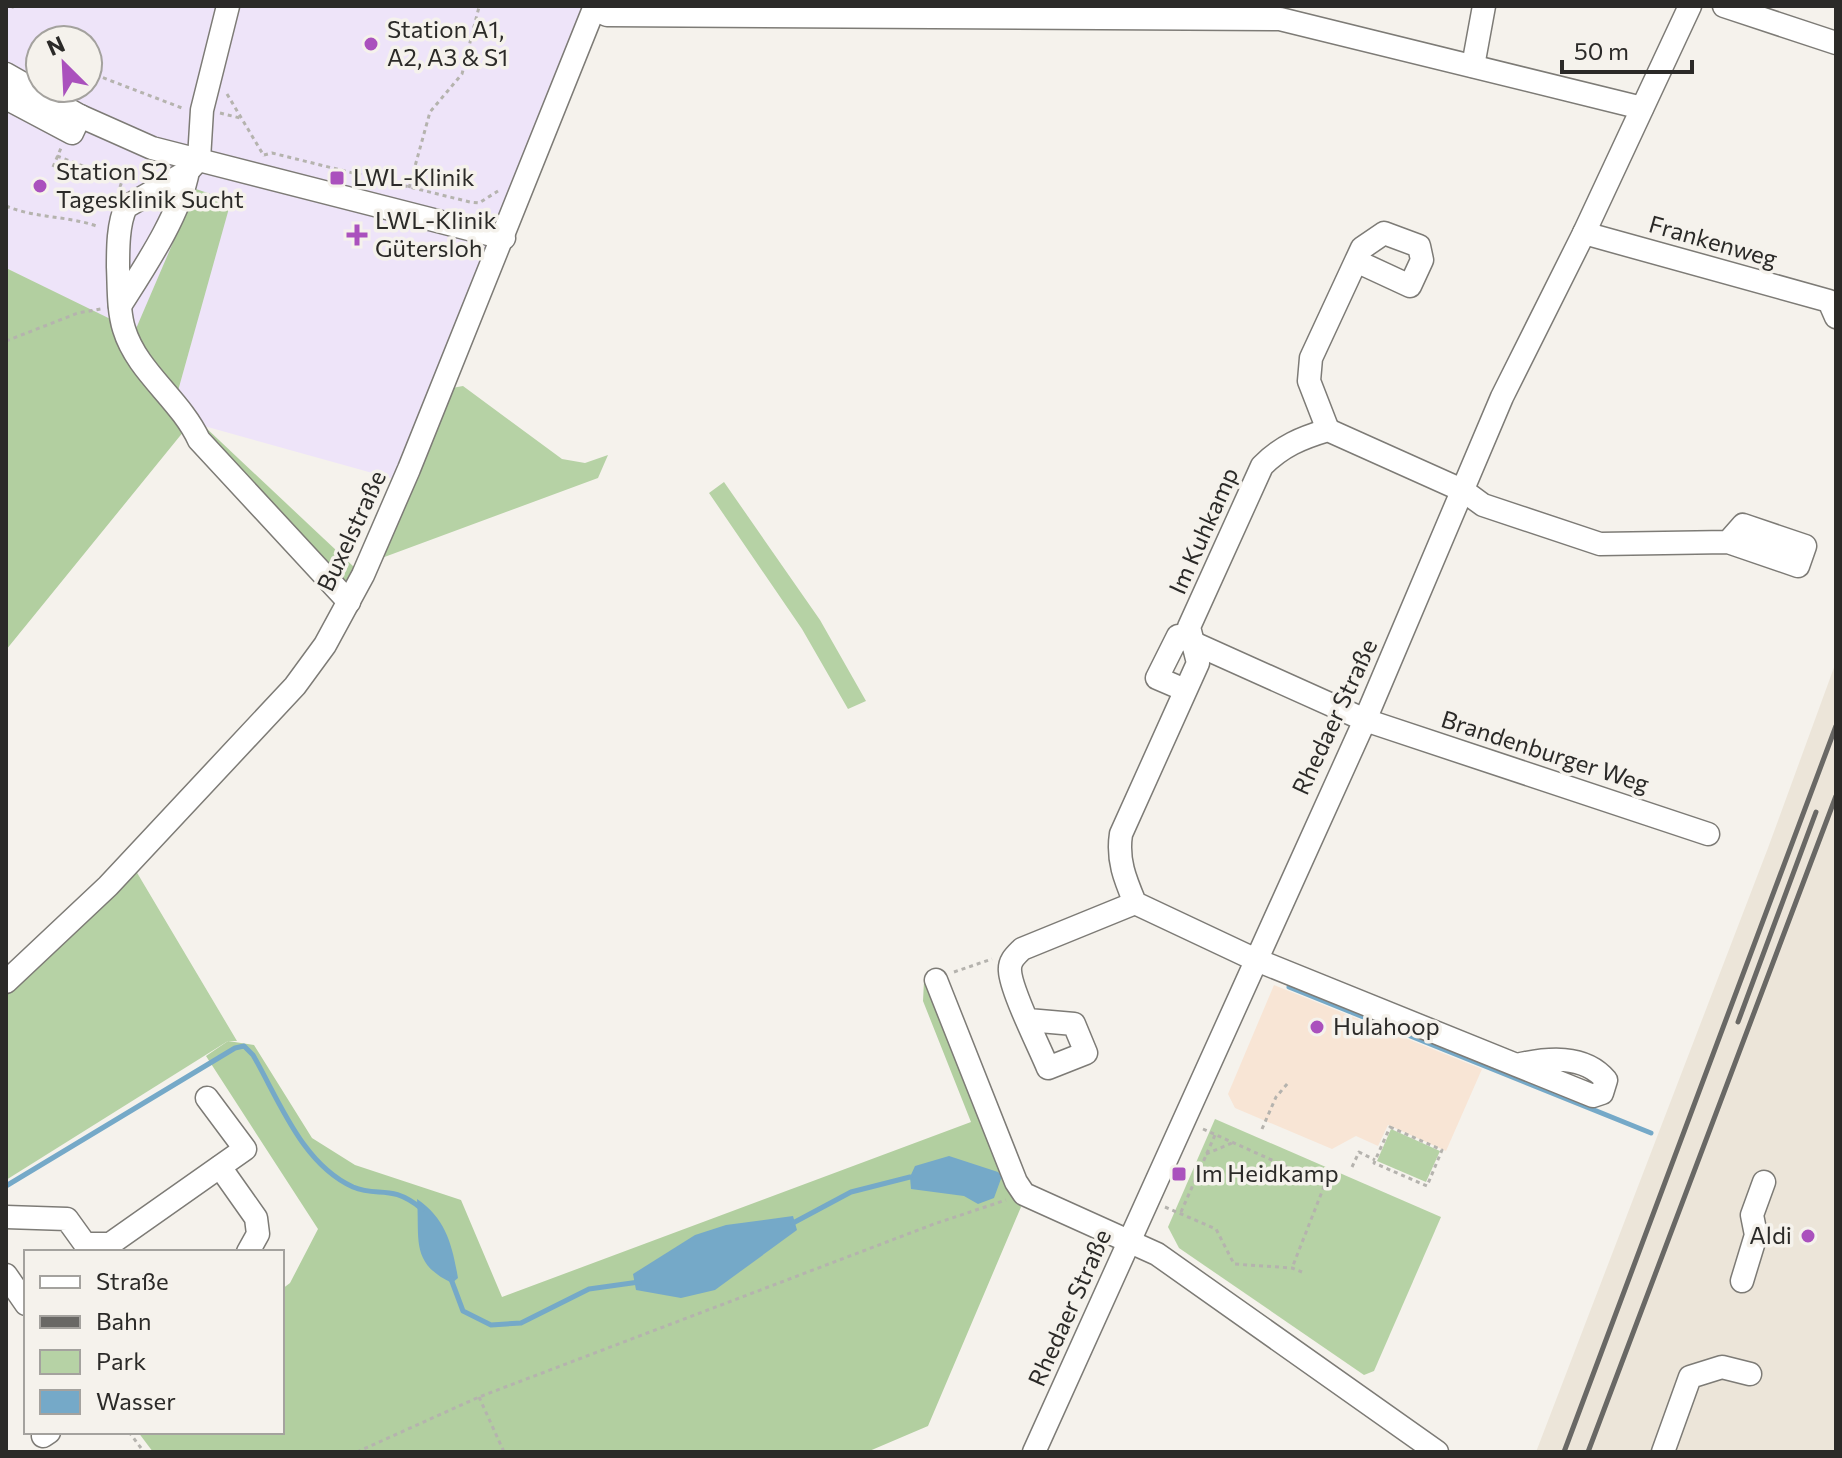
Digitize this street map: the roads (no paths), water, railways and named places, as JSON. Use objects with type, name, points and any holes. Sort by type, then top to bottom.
[{"type":"street","points":[[120,306],[147,264],[193,165],[202,110],[228,6]]},
{"type":"street","points":[[1473,66],[1484,6]]},
{"type":"street","name":"Rhedaer Straße","points":[[1034,1452],[1254,959],[1365,720],[1502,397],[1584,233],[1690,6]]},
{"type":"street","points":[[1724,6],[1836,43]]},
{"type":"street","points":[[595,8],[607,15],[840,11],[1280,12],[1473,66],[1642,108]]},
{"type":"street","name":"Buxelstraße","points":[[6,982],[108,886],[295,686],[325,645],[349,602],[409,469],[595,8]]},
{"type":"street","points":[[6,74],[80,116],[193,165],[404,212],[504,238]]},
{"type":"street","points":[[6,98],[72,133],[80,116]]},
{"type":"street","points":[[152,148],[171,215]]},
{"type":"street","points":[[193,165],[126,207],[122,215],[120,306],[124,330],[141,362],[192,425],[199,440],[349,602]]},
{"type":"street","name":"Frankenweg","points":[[1584,233],[1834,305]]},
{"type":"street","points":[[1356,261],[1308,370],[1328,430],[1464,491],[1483,505],[1600,544],[1728,542]]},
{"type":"street","name":"Im Kuhkamp","points":[[1194,644],[1189,627],[1262,466],[1278,450],[1300,438],[1328,430]]},
{"type":"street","points":[[1365,720],[1178,636],[1157,678],[1185,690],[1121,834],[1119,851],[1122,872],[1135,903],[1254,959],[1517,1065]]},
{"type":"street","name":"Brandenburger Weg","points":[[1365,720],[1708,834]]},
{"type":"street","points":[[1028,1020],[1009,972],[1012,959],[1022,949],[1135,903]]},
{"type":"street","points":[[936,980],[1010,1167],[1024,1194],[1157,1254],[1437,1452]]},
{"type":"street","points":[[6,1217],[67,1219],[85,1244],[110,1244],[245,1149],[207,1098]]},
{"type":"street","points":[[220,1167],[256,1218],[258,1234],[249,1250]]},
{"type":"street","points":[[1742,1281],[1756,1235],[1752,1215],[1764,1182]]},
{"type":"street","points":[[6,1275],[24,1301]]},
{"type":"street","points":[[1663,1452],[1690,1377],[1722,1367],[1750,1374]]},
{"type":"water","points":[[949,1156],[998,1172],[1002,1176],[994,1198],[978,1204],[964,1196],[911,1189],[910,1177],[915,1166]]},
{"type":"water","points":[[417,1199],[435,1215],[446,1233],[458,1278],[452,1283],[429,1267],[423,1258],[418,1238]]},
{"type":"water","points":[[793,1216],[797,1230],[715,1290],[681,1298],[636,1290],[633,1274],[695,1235],[726,1225]]},
{"type":"waterway","points":[[1289,987],[1651,1133]]},
{"type":"waterway","points":[[6,1186],[235,1048],[244,1046],[253,1055],[306,1147],[335,1177],[362,1190],[401,1196],[422,1209]]},
{"type":"waterway","points":[[793,1223],[851,1192],[910,1177]]},
{"type":"waterway","points":[[451,1279],[463,1311],[491,1325],[521,1323],[589,1289],[639,1282]]},
{"type":"railway","points":[[1564,1452],[1836,726]]},
{"type":"railway","points":[[1588,1452],[1836,796]]},
{"type":"railway","points":[[1738,1022],[1816,812]]},
{"type":"place","name":"Station A1, A2, A3 & S1","points":[[371,44]]},
{"type":"place","name":"LWL-Klinik","points":[[337,178]]},
{"type":"place","name":"Station S2 Tagesklinik Sucht","points":[[40,186]]},
{"type":"place","name":"LWL-Klinik Gütersloh","points":[[357,235]]},
{"type":"place","name":"Hulahoop","points":[[1317,1027]]},
{"type":"place","name":"Im Heidkamp","points":[[1179,1174]]},
{"type":"place","name":"Aldi","points":[[1808,1236]]}]
